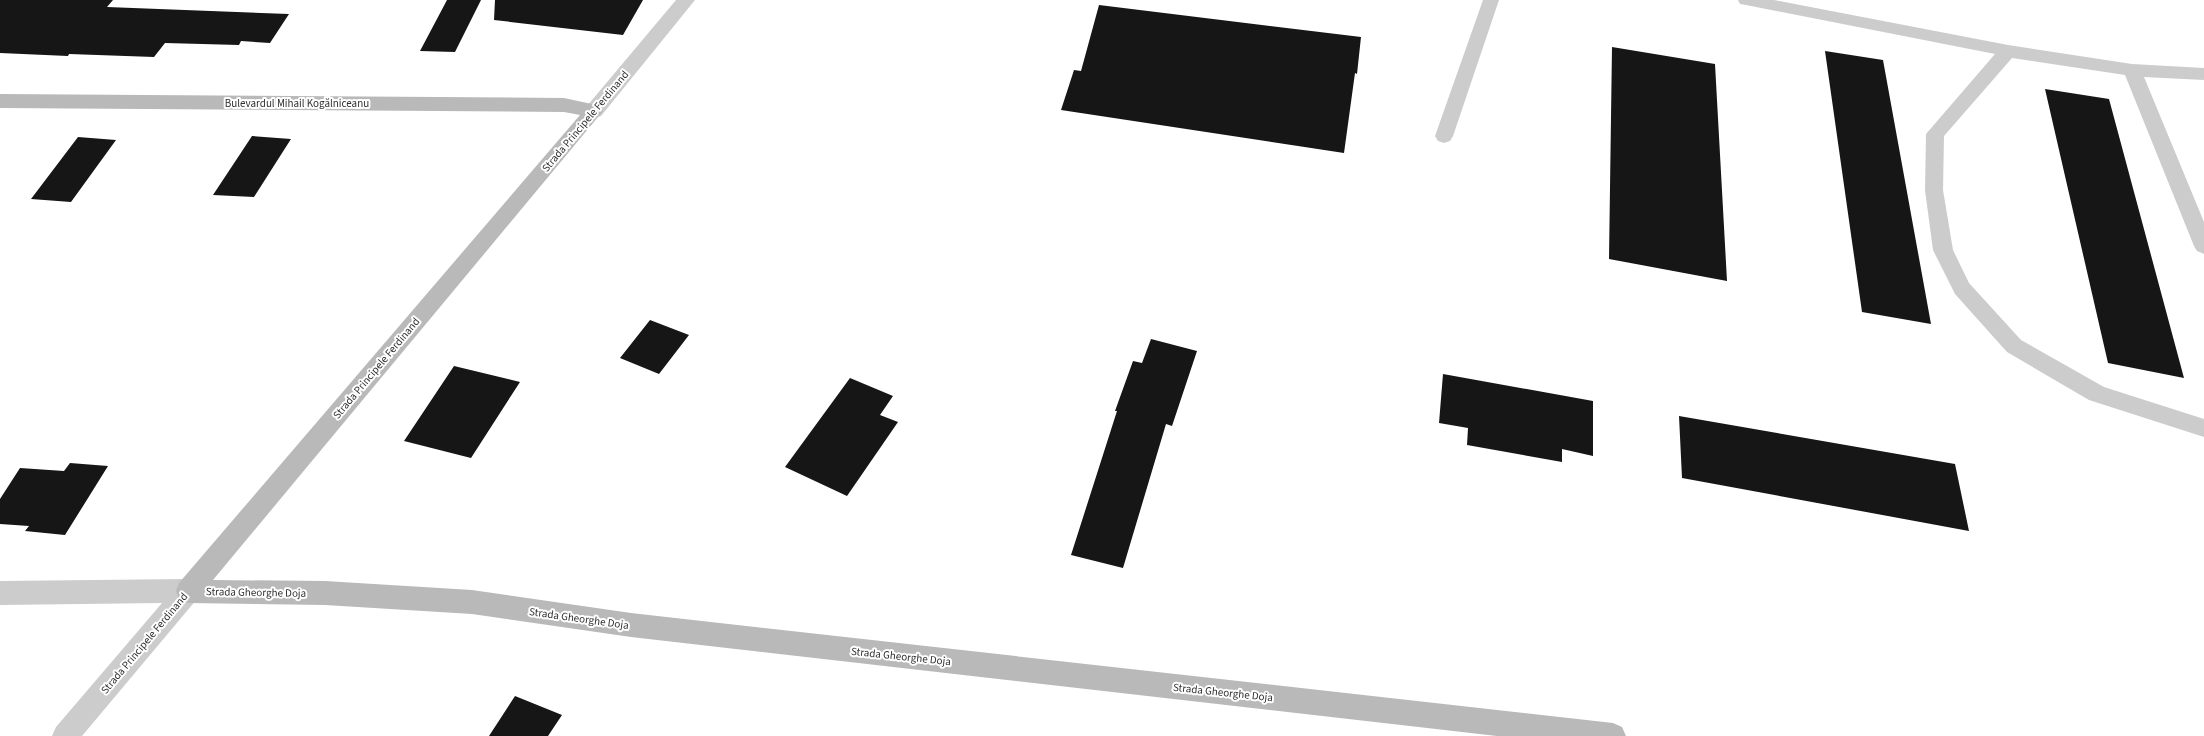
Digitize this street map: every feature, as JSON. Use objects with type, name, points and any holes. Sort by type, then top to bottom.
[{"type":"main road","name":"Bulevardul Mihail Kogălniceanu","points":[[0,101],[564,105],[594,112]]},
{"type":"main road","name":"Strada Principele Ferdinand","points":[[188,591],[594,112]]},
{"type":"main road","name":"Strada Gheorghe Doja","points":[[188,591],[325,593],[472,602],[630,625],[1613,736]]},
{"type":"street","name":"Strada Principele Ferdinand","points":[[594,112],[686,0]]},
{"type":"street","name":"Strada Principele Ferdinand","points":[[65,736],[188,591]]},
{"type":"street","points":[[0,593],[188,591]]},
{"type":"lane","points":[[1444,136],[1491,0]]},
{"type":"lane","points":[[1746,0],[2008,51],[2132,70],[2204,74]]},
{"type":"lane","points":[[2008,51],[1936,134],[1934,190],[1943,250],[1962,288],[2014,346],[2069,378],[2097,394],[2204,428]]},
{"type":"lane","points":[[2132,70],[2204,246]]},
{"type":"building","points":[[0,0],[113,0],[107,7],[289,14],[270,43],[241,41],[239,45],[165,43],[154,57],[69,54],[68,56],[0,53]]},
{"type":"building","points":[[447,0],[481,0],[455,52],[420,51]]},
{"type":"building","points":[[495,0],[643,0],[623,35],[494,20]]},
{"type":"building","points":[[1099,5],[1361,37],[1357,74],[1355,73],[1344,153],[1061,110],[1074,70],[1081,71]]},
{"type":"building","points":[[1612,47],[1715,64],[1727,281],[1609,259]]},
{"type":"building","points":[[1825,51],[1883,60],[1931,324],[1862,312]]},
{"type":"building","points":[[2045,89],[2109,99],[2184,378],[2108,363]]},
{"type":"building","points":[[252,136],[291,139],[254,197],[213,195]]},
{"type":"building","points":[[78,137],[116,140],[71,202],[31,199]]},
{"type":"building","points":[[650,320],[689,335],[659,374],[620,358]]},
{"type":"building","points":[[1151,339],[1197,351],[1172,426],[1166,424],[1123,568],[1071,555],[1117,411],[1115,411],[1133,361],[1142,363]]},
{"type":"building","points":[[454,366],[520,382],[471,458],[404,441]]},
{"type":"building","points":[[1443,374],[1593,401],[1593,456],[1562,449],[1562,462],[1467,445],[1468,428],[1439,423]]},
{"type":"building","points":[[850,378],[893,396],[880,415],[898,422],[847,496],[785,467]]},
{"type":"building","points":[[1679,416],[1955,464],[1969,531],[1682,478]]},
{"type":"building","points":[[70,463],[108,466],[65,535],[25,531],[29,526],[0,524],[0,499],[20,468],[64,471]]},
{"type":"building","points":[[515,696],[562,715],[548,736],[489,736]]}]
